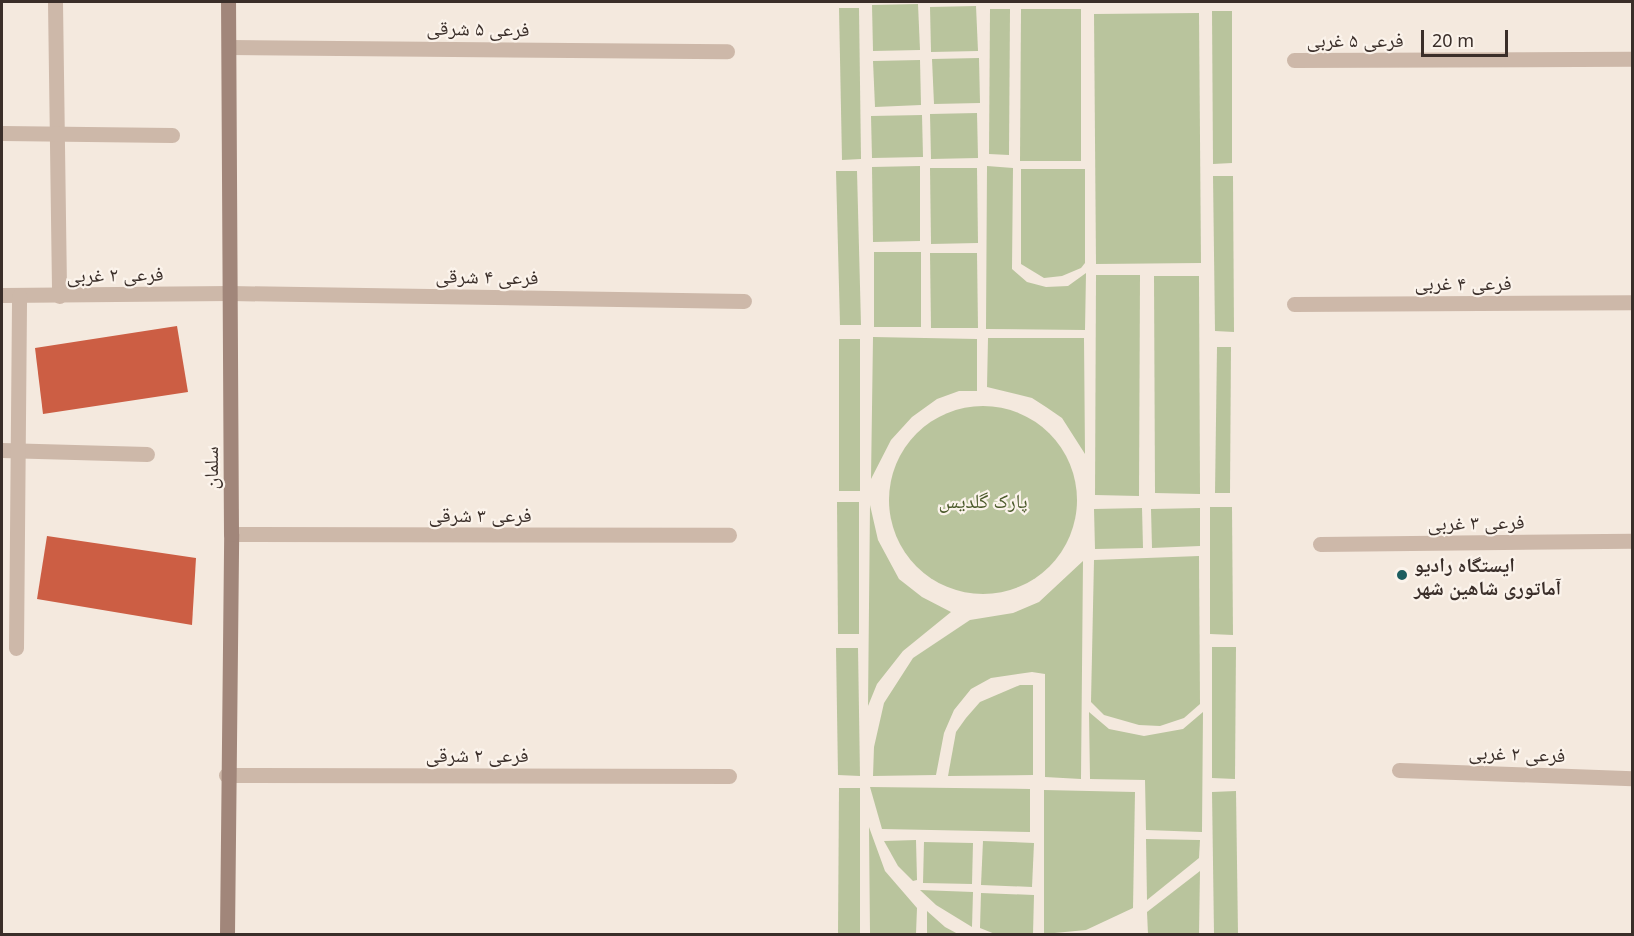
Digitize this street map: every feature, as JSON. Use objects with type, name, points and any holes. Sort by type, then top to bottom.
[{"type":"street","points":[[55,2],[59,296]]},
{"type":"street","name":"سلمان","points":[[227,934],[226,775],[231,534],[228,2]]},
{"type":"street","name":"فرعی ۵ شرقی","points":[[230,47],[727,51]]},
{"type":"street","name":"فرعی ۵ غربی","points":[[1294,60],[1632,59]]},
{"type":"street","points":[[2,133],[172,135]]},
{"type":"street","name":"فرعی ۲ غربی","points":[[2,295],[230,293]]},
{"type":"street","name":"فرعی ۴ شرقی","points":[[230,293],[744,301]]},
{"type":"street","points":[[15,648],[19,296]]},
{"type":"street","name":"فرعی ۴ غربی","points":[[1294,304],[1632,302]]},
{"type":"street","points":[[2,450],[147,454]]},
{"type":"street","name":"فرعی ۳ شرقی","points":[[231,534],[729,536]]},
{"type":"street","name":"فرعی ۳ غربی","points":[[1320,544],[1632,541]]},
{"type":"street","name":"فرعی ۲ غربی","points":[[1399,770],[1632,778]]},
{"type":"street","name":"فرعی ۲ شرقی","points":[[226,775],[729,776]]},
{"type":"green space","points":[[918,4],[920,50],[873,51],[872,5]]},
{"type":"green space","points":[[976,6],[978,51],[931,52],[930,7]]},
{"type":"green space","points":[[839,8],[859,8],[861,159],[842,160]]},
{"type":"green space","points":[[990,9],[1010,9],[1009,155],[989,154]]},
{"type":"green space","points":[[1021,9],[1081,9],[1081,161],[1020,161]]},
{"type":"green space","points":[[1212,11],[1232,11],[1232,163],[1213,164]]},
{"type":"green space","points":[[1199,13],[1201,263],[1096,264],[1094,14]]},
{"type":"green space","points":[[979,58],[980,103],[934,104],[932,59]]},
{"type":"green space","points":[[920,60],[921,105],[875,107],[873,61]]},
{"type":"green space","points":[[977,113],[978,158],[931,159],[930,114]]},
{"type":"green space","points":[[922,115],[923,157],[872,158],[871,116]]},
{"type":"green space","points":[[920,166],[920,241],[873,242],[872,167]]},
{"type":"green space","points":[[987,166],[1013,168],[1012,269],[1027,282],[1046,287],[1068,286],[1086,273],[1085,330],[986,329]]},
{"type":"green space","points":[[930,168],[977,168],[978,243],[931,244]]},
{"type":"green space","points":[[1021,169],[1085,169],[1085,263],[1081,268],[1062,276],[1044,278],[1021,264]]},
{"type":"green space","points":[[836,171],[857,171],[861,325],[840,325]]},
{"type":"green space","points":[[1213,176],[1233,176],[1234,332],[1215,331]]},
{"type":"green space","points":[[874,252],[921,252],[921,327],[874,327]]},
{"type":"green space","points":[[930,253],[977,253],[978,328],[931,328]]},
{"type":"green space","points":[[1096,275],[1140,275],[1139,496],[1095,495]]},
{"type":"green space","points":[[1154,276],[1199,276],[1200,494],[1155,493]]},
{"type":"green space","points":[[873,337],[977,339],[977,391],[959,391],[937,399],[912,417],[891,440],[871,479]]},
{"type":"green space","points":[[988,338],[1084,338],[1085,454],[1062,418],[1046,407],[1032,398],[987,387]]},
{"type":"green space","points":[[839,339],[860,339],[860,491],[839,491]]},
{"type":"green space","points":[[1217,347],[1231,347],[1230,493],[1215,493]]},
{"type":"green space","name":"پارک گلدیس","points":[[974,406],[992,406],[1019,413],[1050,433],[1070,464],[1077,500],[1070,536],[1050,567],[1019,587],[992,594],[974,594],[939,583],[923,573],[910,560],[893,527],[889,509],[889,491],[900,456],[910,440],[923,427],[956,410]]},
{"type":"green space","points":[[837,502],[859,502],[859,634],[838,634]]},
{"type":"green space","points":[[870,505],[878,540],[899,579],[922,597],[951,612],[903,651],[877,684],[868,706]]},
{"type":"green space","points":[[1210,507],[1232,507],[1233,635],[1210,634]]},
{"type":"green space","points":[[1142,508],[1143,548],[1095,549],[1094,509]]},
{"type":"green space","points":[[1200,508],[1200,546],[1152,548],[1151,509]]},
{"type":"green space","points":[[1199,556],[1200,704],[1184,718],[1160,726],[1139,725],[1104,715],[1091,702],[1094,560]]},
{"type":"green space","points":[[1083,561],[1081,779],[1045,777],[1045,674],[1032,672],[991,678],[971,689],[954,710],[944,733],[936,775],[873,776],[874,747],[884,703],[913,658],[970,620],[1013,613],[1039,602]]},
{"type":"green space","points":[[1212,647],[1236,647],[1235,779],[1212,778]]},
{"type":"green space","points":[[836,648],[858,648],[860,776],[838,775]]},
{"type":"green space","points":[[1020,685],[1033,685],[1033,775],[948,776],[956,732],[966,718],[980,702]]},
{"type":"green space","points":[[1089,712],[1109,729],[1144,736],[1183,729],[1203,712],[1202,832],[1146,830],[1145,780],[1090,779]]},
{"type":"green space","points":[[870,787],[1030,789],[1030,832],[882,829]]},
{"type":"green space","points":[[839,788],[860,788],[860,934],[838,934]]},
{"type":"green space","points":[[1044,790],[1135,792],[1133,908],[1086,930],[1044,934]]},
{"type":"green space","points":[[1236,791],[1238,934],[1214,934],[1212,792]]},
{"type":"green space","points":[[869,827],[885,871],[917,908],[916,934],[870,934]]},
{"type":"green space","points":[[1146,839],[1200,840],[1199,858],[1147,900]]},
{"type":"green space","points":[[916,840],[917,880],[913,881],[898,866],[884,841]]},
{"type":"green space","points":[[983,841],[1034,843],[1032,887],[981,885]]},
{"type":"green space","points":[[924,842],[973,843],[972,884],[923,883]]},
{"type":"green space","points":[[1200,871],[1199,934],[1148,934],[1147,912]]},
{"type":"green space","points":[[920,890],[973,892],[972,927],[936,905]]},
{"type":"green space","points":[[981,893],[1034,895],[1033,934],[995,934],[980,928]]},
{"type":"green space","points":[[927,911],[945,927],[958,934],[927,934]]},
{"type":"building","points":[[177,326],[188,392],[43,414],[35,348]]},
{"type":"building","points":[[47,536],[196,558],[192,625],[37,599]]},
{"type":"place","name":"ایستگاه رادیو آماتوری شاهین شهر","points":[[1402,575]]}]
